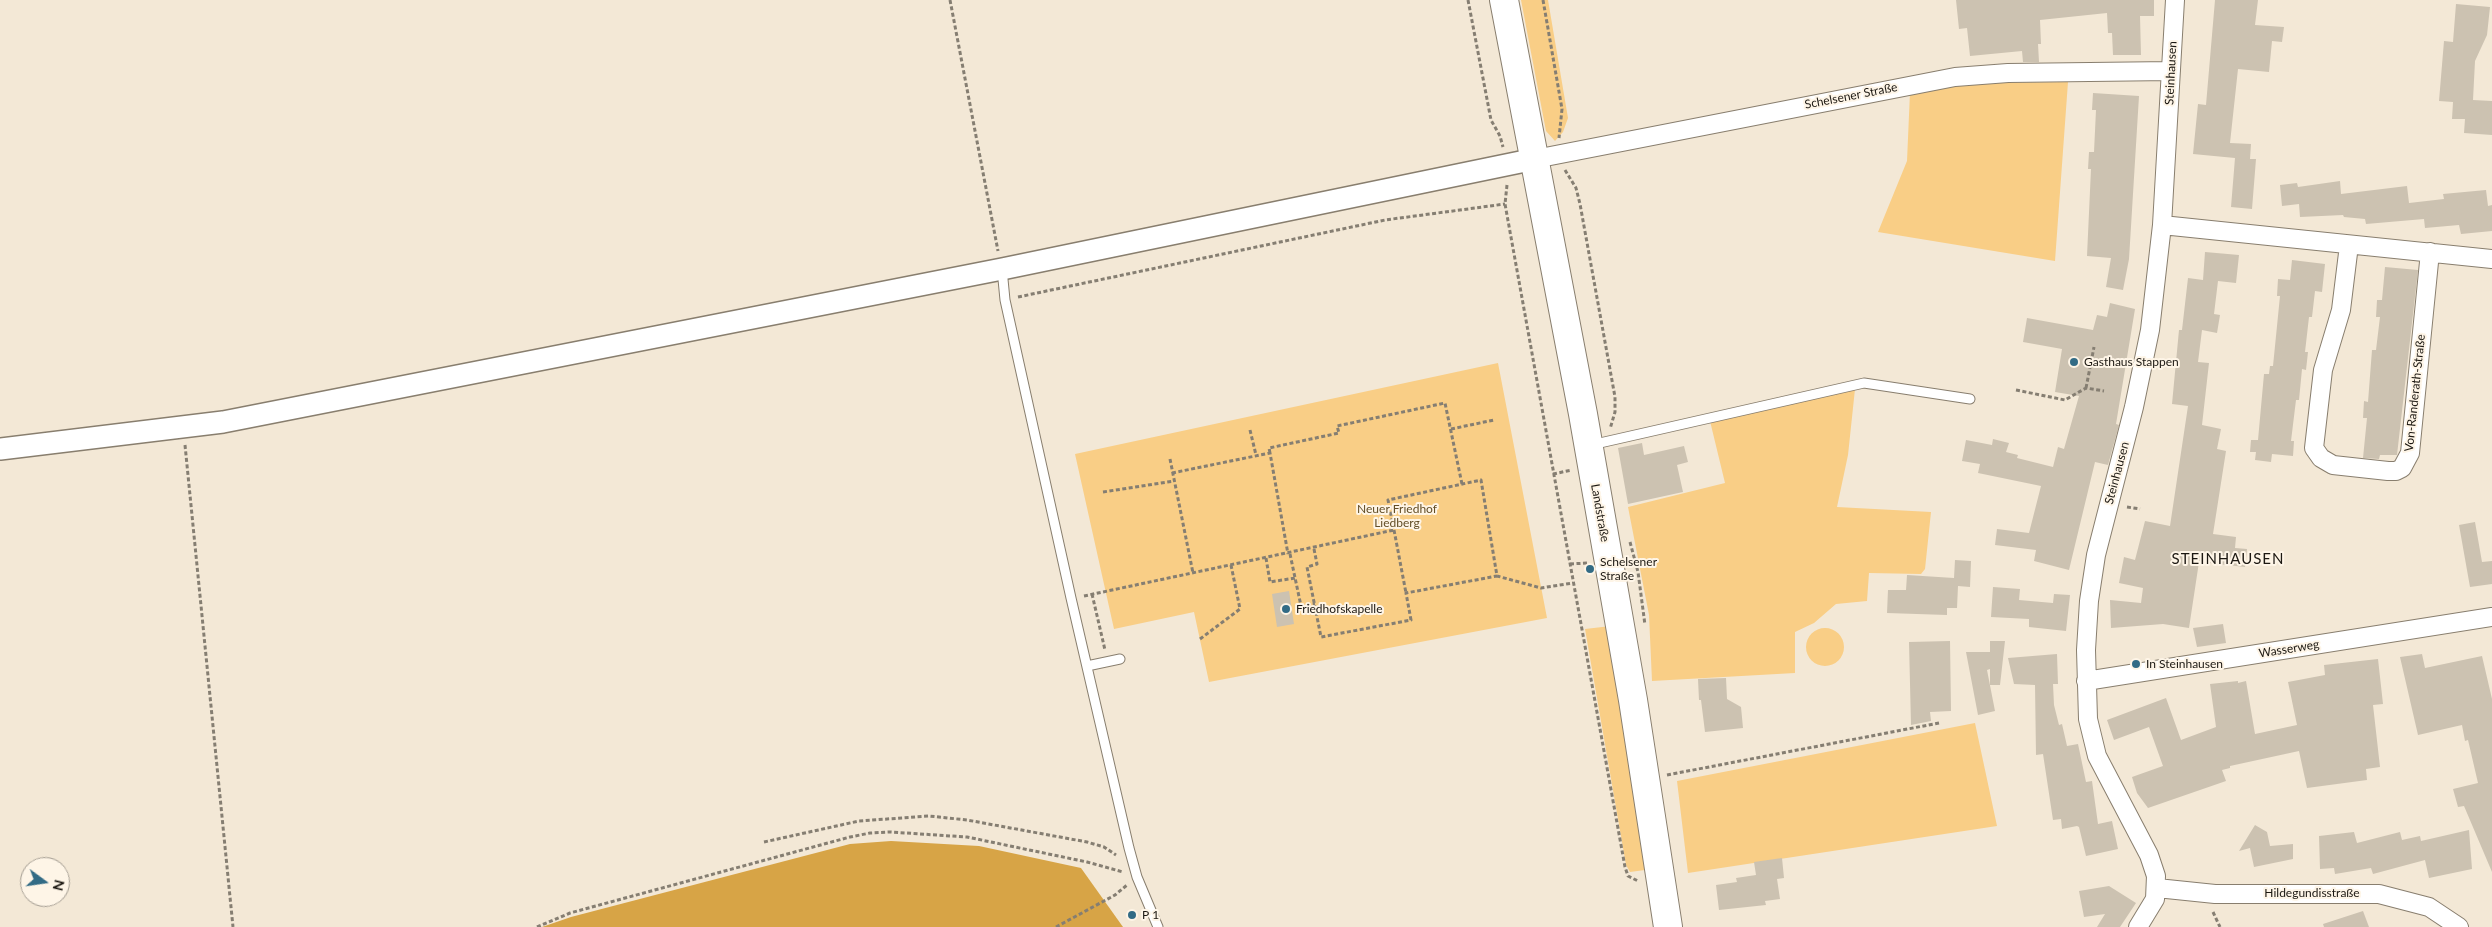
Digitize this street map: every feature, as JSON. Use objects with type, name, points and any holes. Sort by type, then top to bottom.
[{"type":"main road","name":"Landstraße","points":[[1504,0],[1547,157],[1598,443],[1645,779],[1668,927]]},
{"type":"street","name":"Steinhausen","points":[[2157,888],[2156,876],[2150,855],[2097,756],[2088,719],[2086,681],[2087,615],[2093,567],[2146,350],[2162,226],[2175,0]]},
{"type":"street","name":"Schelsener Straße","points":[[1547,157],[1955,77],[2008,73],[2171,71]]},
{"type":"street","points":[[0,449],[184,429],[1002,269],[1547,157]]},
{"type":"street","points":[[2162,226],[2492,259]]},
{"type":"street","name":"Von-Randerath-Straße","points":[[2350,245],[2341,310],[2323,370],[2314,448],[2321,458],[2333,465],[2388,472],[2402,468],[2410,453],[2430,252]]},
{"type":"street","name":"Wasserweg","points":[[2086,681],[2492,617]]},
{"type":"street","points":[[2138,927],[2153,903],[2157,888]]},
{"type":"street","name":"Hildegundisstraße","points":[[2157,888],[2215,894],[2379,894],[2429,907],[2459,927]]},
{"type":"lane","points":[[1002,269],[1005,300],[1128,848],[1137,877],[1158,927]]},
{"type":"lane","points":[[1598,443],[1672,425],[1864,384],[1970,399]]},
{"type":"lane","points":[[1087,666],[1120,659]]},
{"type":"path","points":[[950,0],[1002,269]]},
{"type":"path","points":[[1468,0],[1491,120],[1501,140],[1506,165],[1505,204],[1625,870],[1628,876],[1643,885]]},
{"type":"path","points":[[1543,0],[1562,109],[1547,157],[1563,168],[1576,188],[1615,397],[1615,409],[1598,443]]},
{"type":"path","points":[[1005,300],[1385,220],[1505,204]]},
{"type":"path","points":[[2086,388],[2094,347]]},
{"type":"path","points":[[2016,390],[2065,400],[2086,388],[2104,392]]},
{"type":"path","points":[[1314,604],[1301,606],[1269,448],[1339,433],[1337,426],[1445,403],[1462,484]]},
{"type":"path","points":[[1451,429],[1494,420]]},
{"type":"path","points":[[184,429],[233,927]]},
{"type":"path","points":[[1250,430],[1256,456]]},
{"type":"path","points":[[1172,473],[1270,452]]},
{"type":"path","points":[[1170,459],[1193,572]]},
{"type":"path","points":[[1314,549],[1317,564],[1308,567],[1321,637],[1411,620],[1388,500],[1481,480],[1497,576]]},
{"type":"path","points":[[1103,492],[1174,481]]},
{"type":"path","points":[[1071,598],[1314,549],[1394,530]]},
{"type":"path","points":[[1630,539],[1638,572],[1645,628]]},
{"type":"path","points":[[1266,558],[1270,582],[1295,578]]},
{"type":"path","points":[[1570,564],[1589,563],[1590,569]]},
{"type":"path","points":[[1200,639],[1240,609],[1231,565]]},
{"type":"path","points":[[1406,593],[1497,576],[1541,588],[1573,583]]},
{"type":"path","points":[[1092,594],[1108,662]]},
{"type":"path","points":[[1645,779],[1697,771],[1939,723]]},
{"type":"path","points":[[764,842],[874,819],[915,816],[955,818],[1087,842],[1104,847],[1124,860],[1137,877]]},
{"type":"path","points":[[537,927],[570,913],[870,833],[890,832],[967,837],[1087,862],[1137,877]]},
{"type":"path","points":[[1056,927],[1115,895]]},
{"type":"green space","points":[[1521,0],[1548,0],[1568,118],[1563,132],[1555,141],[1546,131]]},
{"type":"green space","points":[[2068,82],[2055,261],[1878,232],[1907,161],[1910,92],[1965,83]]},
{"type":"green space","name":"Neuer Friedhof Liedberg","points":[[1498,363],[1547,618],[1209,682],[1194,612],[1114,629],[1075,454]]},
{"type":"green space","points":[[1855,389],[1848,455],[1837,507],[1931,512],[1925,569],[1921,574],[1869,573],[1867,601],[1836,604],[1814,623],[1795,632],[1795,673],[1652,681],[1649,615],[1628,507],[1725,483],[1710,421]]},
{"type":"green space","points":[[1611,626],[1650,863],[1645,870],[1630,872],[1626,865],[1585,629]]},
{"type":"green space","points":[[1825,628],[1838,634],[1844,647],[1838,660],[1825,666],[1812,660],[1806,647],[1812,634]]},
{"type":"green space","points":[[1975,723],[1997,826],[1688,873],[1677,781]]},
{"type":"shaded area","points":[[891,841],[979,846],[1081,868],[1123,927],[542,927],[571,917],[850,844]]},
{"type":"building","points":[[1956,0],[2154,0],[2154,16],[2140,16],[2141,55],[2113,55],[2112,33],[2108,33],[2107,13],[2040,20],[2041,44],[2038,44],[2039,62],[2023,62],[2022,51],[1970,56],[1967,28],[1959,29]]},
{"type":"building","points":[[2215,0],[2258,0],[2255,25],[2284,27],[2282,42],[2272,41],[2269,72],[2238,69],[2230,143],[2251,144],[2250,159],[2256,159],[2252,209],[2231,207],[2235,158],[2193,154],[2198,104],[2206,105]]},
{"type":"building","points":[[2456,4],[2490,7],[2487,35],[2475,61],[2473,100],[2492,101],[2492,135],[2464,133],[2465,119],[2452,119],[2453,102],[2439,101],[2444,41],[2453,42]]},
{"type":"building","points":[[2093,93],[2139,96],[2129,259],[2123,290],[2106,287],[2111,258],[2087,256],[2091,169],[2088,169],[2089,152],[2094,152],[2096,110],[2092,110]]},
{"type":"building","points":[[2340,181],[2341,194],[2407,186],[2409,203],[2444,199],[2443,194],[2486,190],[2488,206],[2492,205],[2492,231],[2461,234],[2459,225],[2425,228],[2424,219],[2366,224],[2365,219],[2344,217],[2343,215],[2300,217],[2299,204],[2282,206],[2280,185],[2297,183],[2298,187]]},
{"type":"building","points":[[2205,252],[2239,255],[2236,283],[2218,281],[2214,314],[2220,315],[2217,333],[2202,330],[2198,362],[2209,363],[2202,425],[2221,429],[2217,449],[2226,451],[2213,534],[2236,537],[2235,548],[2247,549],[2245,567],[2199,562],[2189,628],[2163,624],[2111,628],[2110,600],[2141,603],[2143,588],[2119,583],[2124,557],[2135,560],[2145,521],[2170,526],[2188,406],[2172,404],[2179,330],[2182,330],[2188,278],[2203,280]]},
{"type":"building","points":[[2292,260],[2325,264],[2322,292],[2315,291],[2312,317],[2309,317],[2305,352],[2308,352],[2306,370],[2302,369],[2299,400],[2296,400],[2291,441],[2294,441],[2293,456],[2272,454],[2271,462],[2255,460],[2256,452],[2250,452],[2251,440],[2258,440],[2264,374],[2269,374],[2270,366],[2273,366],[2280,296],[2277,296],[2278,279],[2290,280]]},
{"type":"building","points":[[2385,267],[2418,270],[2397,455],[2380,455],[2379,459],[2363,458],[2367,418],[2363,418],[2364,401],[2368,402],[2372,350],[2376,350],[2380,317],[2376,317],[2377,300],[2382,300]]},
{"type":"building","points":[[2110,303],[2135,309],[2116,424],[2119,425],[2108,465],[2095,462],[2069,570],[2034,561],[2036,550],[1995,545],[1997,529],[2029,533],[2041,486],[1978,473],[1980,464],[1962,461],[1966,440],[1992,445],[1993,439],[2009,443],[2006,452],[2018,455],[2017,458],[2053,467],[2058,447],[2064,449],[2079,396],[2055,392],[2062,349],[2023,342],[2027,318],[2093,330],[2097,315],[2107,317]]},
{"type":"building","points":[[1642,443],[1644,455],[1684,446],[1688,462],[1677,465],[1683,492],[1628,504],[1618,448]]},
{"type":"building","points":[[2475,522],[2482,562],[2492,561],[2492,584],[2470,587],[2459,525]]},
{"type":"building","points":[[1955,560],[1971,561],[1970,587],[1958,586],[1957,608],[1947,608],[1947,615],[1887,613],[1888,590],[1906,590],[1907,575],[1954,578]]},
{"type":"building","points":[[1993,587],[2020,589],[2019,600],[2053,603],[2054,594],[2070,595],[2066,631],[2029,627],[2029,619],[1991,617]]},
{"type":"building","name":"Friedhofskapelle","points":[[1289,591],[1294,624],[1277,627],[1272,594]]},
{"type":"building","points":[[2223,624],[2226,643],[2197,647],[2193,628]]},
{"type":"building","points":[[1950,641],[1951,711],[1930,712],[1931,721],[1911,725],[1909,642]]},
{"type":"building","points":[[1990,641],[2005,641],[2000,685],[1990,685],[1990,669],[1987,670],[1995,711],[1978,715],[1966,652],[1990,652]]},
{"type":"building","points":[[2057,654],[2058,684],[2053,684],[2054,705],[2059,725],[2062,724],[2067,746],[2078,744],[2086,782],[2092,781],[2098,824],[2112,821],[2118,849],[2086,856],[2079,827],[2062,829],[2061,819],[2053,820],[2043,754],[2036,755],[2035,685],[2014,684],[2008,658]]},
{"type":"building","points":[[2422,654],[2425,668],[2482,656],[2492,699],[2492,872],[2464,806],[2458,807],[2453,789],[2478,783],[2468,740],[2465,741],[2462,725],[2418,735],[2400,657]]},
{"type":"building","points":[[2378,659],[2383,704],[2373,705],[2380,767],[2366,769],[2367,780],[2307,788],[2299,751],[2230,766],[2230,768],[2222,770],[2226,781],[2148,808],[2137,793],[2132,777],[2163,766],[2149,727],[2114,740],[2107,720],[2166,698],[2181,740],[2216,727],[2210,684],[2246,681],[2255,734],[2297,725],[2288,682],[2325,675],[2324,665]]},
{"type":"building","points":[[1726,678],[1727,699],[1741,707],[1743,728],[1705,732],[1701,700],[1699,700],[1698,679]]},
{"type":"building","points":[[2255,825],[2267,832],[2270,846],[2293,844],[2293,859],[2254,867],[2250,848],[2239,851]]},
{"type":"building","points":[[2469,830],[2472,869],[2429,878],[2425,860],[2373,874],[2371,868],[2335,874],[2334,868],[2320,869],[2319,836],[2354,832],[2357,843],[2400,832],[2402,840],[2420,836],[2421,841]]},
{"type":"building","points":[[1782,858],[1784,878],[1777,879],[1780,899],[1765,901],[1766,905],[1719,910],[1716,885],[1737,882],[1736,878],[1756,875],[1754,862]]},
{"type":"building","points":[[2109,886],[2136,903],[2120,927],[2097,927],[2105,914],[2084,917],[2079,891]]},
{"type":"building","points":[[2363,911],[2369,927],[2324,927],[2323,924]]},
{"type":"place","name":"Gasthaus Stappen","points":[[2074,362]]},
{"type":"place","name":"Schelsener Straße","points":[[1590,569]]},
{"type":"place","name":"Friedhofskapelle","points":[[1286,609]]},
{"type":"place","name":"In Steinhausen","points":[[2136,664]]},
{"type":"place","name":"P 1","points":[[1132,915]]},
{"type":"district","name":"STEINHAUSEN","points":[[2228,559]]}]
